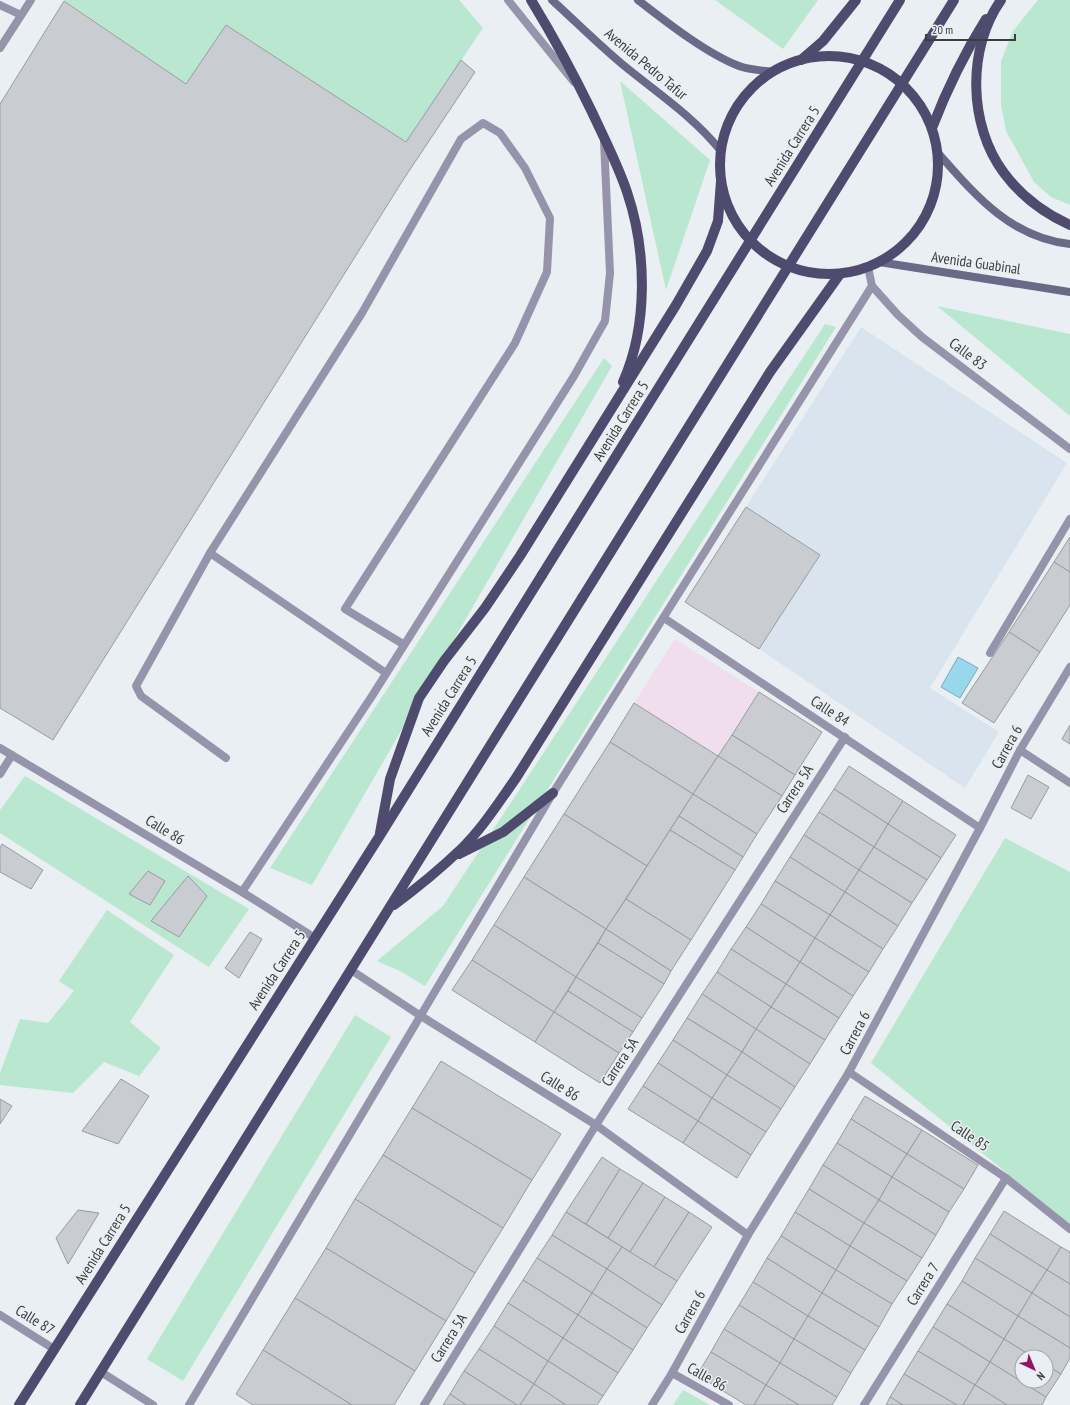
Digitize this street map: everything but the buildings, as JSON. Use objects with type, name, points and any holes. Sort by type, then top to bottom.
[{"type":"main road","points":[[531,0],[553,35],[604,138],[628,193],[641,250],[642,308],[630,365],[606,418]]},
{"type":"main road","name":"Avenida Pedro Tafur","points":[[552,0],[622,64],[646,81],[706,132],[721,151]]},
{"type":"main road","points":[[638,0],[663,20],[710,51],[739,66],[772,72]]},
{"type":"main road","points":[[800,60],[823,41],[856,0]]},
{"type":"main road","name":"Avenida Carrera 5","points":[[19,1405],[379,837],[900,0]]},
{"type":"main road","points":[[80,1405],[390,909],[954,0]]},
{"type":"main road","points":[[932,128],[947,88],[966,51],[1000,0]]},
{"type":"main road","points":[[1000,0],[994,9],[982,42],[976,75],[978,109],[987,142],[1003,172],[1026,197],[1053,217],[1070,225]]},
{"type":"main road","points":[[379,837],[390,779],[419,698],[444,661],[486,608],[606,418],[707,251],[718,221],[721,181],[721,151],[727,127],[738,106],[753,87],[772,72],[800,60],[823,56],[846,57],[869,64],[890,74],[908,89],[922,107],[932,128],[938,153],[938,175],[934,196],[925,217],[913,235],[897,250],[879,262],[868,267],[840,274],[812,273],[785,266],[762,251],[742,232],[728,207],[721,181]]},
{"type":"main road","points":[[938,153],[978,198],[999,216],[1052,242],[1070,244]]},
{"type":"main road","name":"Avenida Guabinal","points":[[879,262],[1070,292]]},
{"type":"main road","points":[[390,909],[461,850],[492,813],[516,778],[770,372],[840,274]]},
{"type":"main road","points":[[450,858],[503,832],[553,793]]},
{"type":"street","points":[[0,48],[30,0]]},
{"type":"street","points":[[508,0],[583,94]]},
{"type":"street","points":[[0,5],[21,15]]},
{"type":"street","points":[[226,758],[141,696],[136,686],[210,553],[362,313],[461,139],[483,123],[500,133],[525,168],[550,218],[547,272],[515,342],[345,609],[403,644]]},
{"type":"street","points":[[242,892],[275,845],[386,673],[574,376],[605,321],[610,273],[604,138]]},
{"type":"street","name":"Calle 83","points":[[868,267],[872,286],[898,315],[922,337],[1070,449]]},
{"type":"street","points":[[189,1405],[553,793],[872,286]]},
{"type":"street","points":[[990,653],[1070,519]]},
{"type":"street","points":[[210,553],[386,673]]},
{"type":"street","name":"Calle 84","points":[[664,618],[980,828]]},
{"type":"street","name":"Carrera 6","points":[[652,1405],[672,1374],[748,1235],[849,1072],[980,828],[1020,750],[1070,667]]},
{"type":"street","name":"Carrera 5A","points":[[424,1405],[596,1125],[844,737]]},
{"type":"street","name":"Calle 86","points":[[0,748],[242,892],[315,938]]},
{"type":"street","points":[[1020,750],[1070,783]]},
{"type":"street","points":[[0,774],[12,755]]},
{"type":"street","name":"Calle 86","points":[[351,970],[421,1016],[596,1125],[748,1235]]},
{"type":"street","name":"Calle 85","points":[[849,1072],[1006,1178],[1070,1229]]},
{"type":"street","name":"Carrera 7","points":[[864,1405],[1006,1178]]},
{"type":"street","name":"Calle 87","points":[[0,1315],[54,1348]]},
{"type":"street","points":[[101,1372],[153,1405]]},
{"type":"street","name":"Calle 86","points":[[672,1374],[729,1405]]},
{"type":"shaded area","points":[[861,327],[1067,463],[930,688],[999,732],[965,788],[759,649],[685,602]]},
{"type":"shaded area","points":[[675,639],[759,692],[718,756],[634,703]]},
{"type":"green space","points":[[64,0],[459,0],[483,28],[406,142],[226,25],[186,84]]},
{"type":"green space","points":[[715,0],[818,0],[783,49]]},
{"type":"green space","points":[[1038,0],[1070,0],[1070,205],[1051,197],[1034,182],[1006,131],[1001,105],[1001,61],[1013,31]]},
{"type":"green space","points":[[620,81],[710,160],[666,290]]},
{"type":"green space","points":[[937,306],[1070,334],[1070,416]]},
{"type":"green space","points":[[825,324],[836,327],[425,986],[400,971],[377,961],[443,906]]},
{"type":"green space","points":[[604,358],[612,366],[312,885],[270,868]]},
{"type":"green space","points":[[25,776],[249,909],[209,967],[0,833],[0,810]]},
{"type":"green space","points":[[1005,838],[1070,872],[1070,1224],[871,1063]]},
{"type":"green space","points":[[107,910],[174,955],[130,1022],[161,1048],[139,1076],[104,1062],[73,1093],[0,1085],[0,1073],[20,1019],[48,1023],[74,991],[59,981]]},
{"type":"green space","points":[[355,1015],[391,1037],[183,1381],[147,1359]]},
{"type":"green space","points":[[683,1390],[710,1405],[673,1405]]},
{"type":"water","points":[[958,657],[978,668],[960,698],[941,687]]}]
